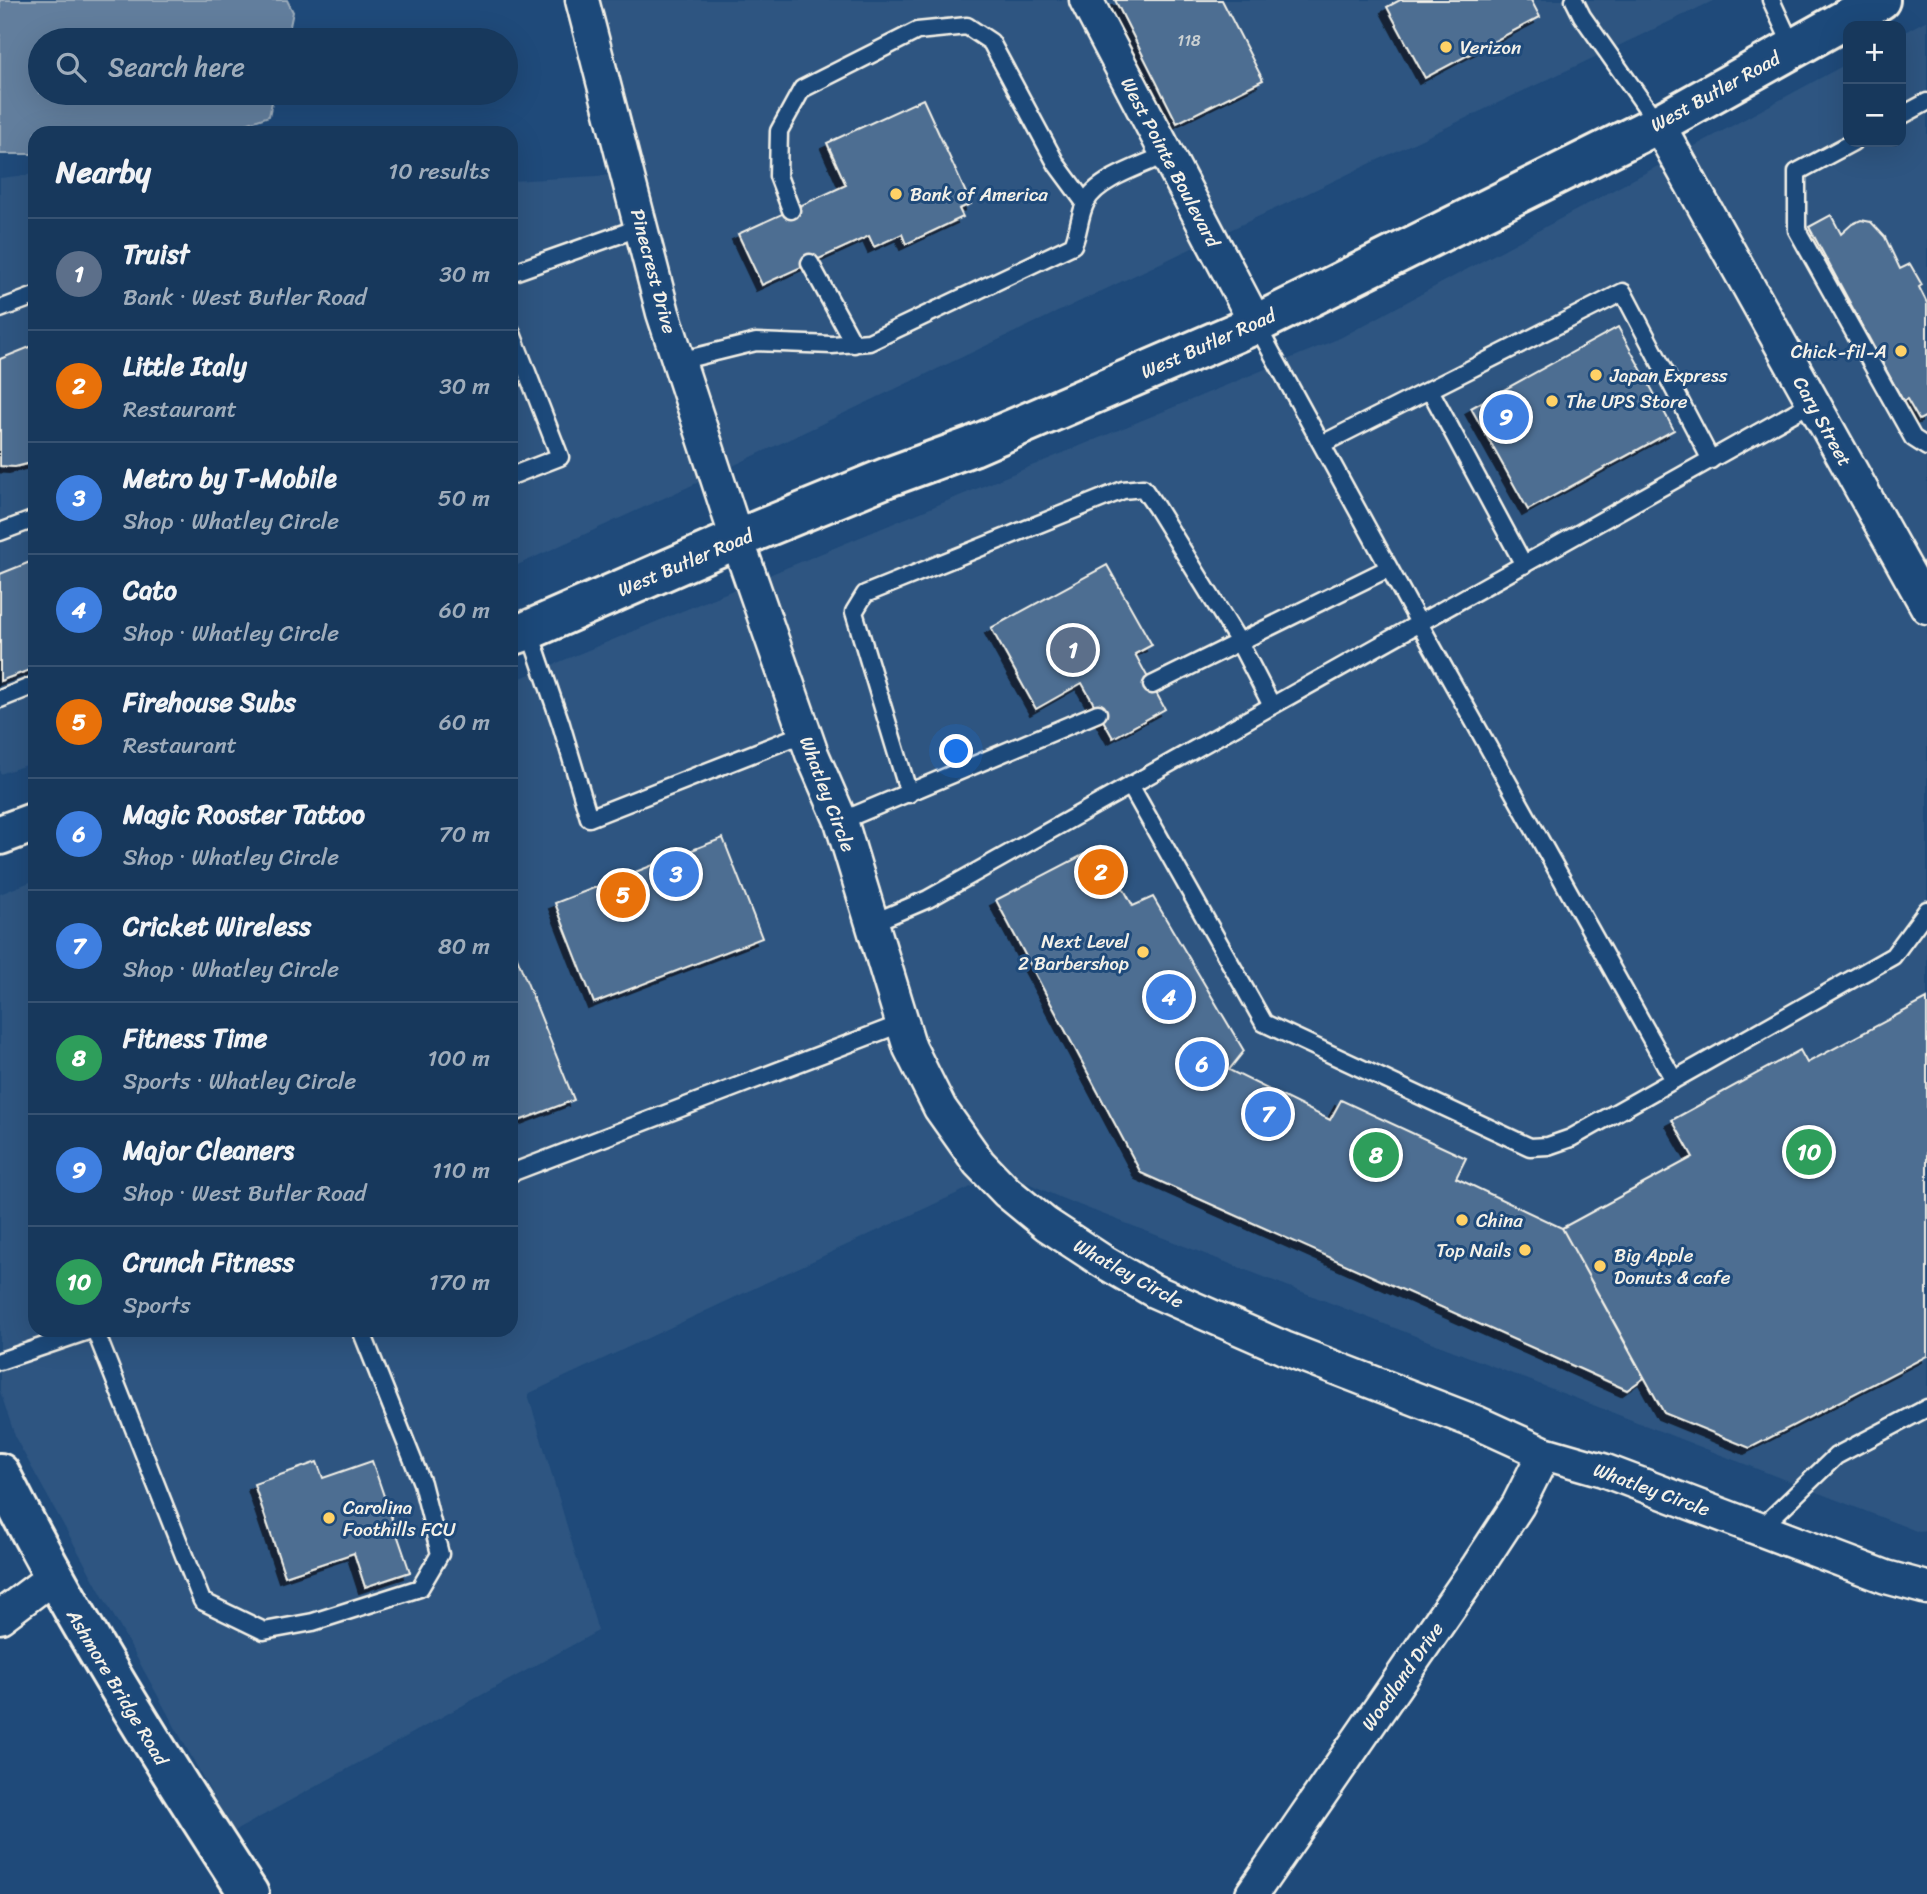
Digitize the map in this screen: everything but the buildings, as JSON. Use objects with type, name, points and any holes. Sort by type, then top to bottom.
[{"type":"main road","name":"West Butler Road","points":[[520,633],[737,538],[973,446],[1256,324],[1658,124],[1881,0]]},
{"type":"main road","points":[[0,835],[28,825]]},
{"type":"main road","name":"Ashmore Bridge Road","points":[[0,1473],[54,1577],[169,1772],[249,1894]]},
{"type":"street","name":"Pinecrest Drive","points":[[582,0],[663,313],[737,538]]},
{"type":"street","name":"West Pointe Boulevard","points":[[1086,0],[1256,324]]},
{"type":"street","name":"Cary Street","points":[[1658,124],[1927,607]]},
{"type":"street","name":"Whatley Circle","points":[[737,538],[805,733],[841,821],[902,1023],[924,1079],[940,1108],[979,1163],[1007,1192],[1046,1224],[1154,1291],[1283,1348],[1478,1423],[1544,1452],[1603,1470],[1886,1577],[1927,1588]]},
{"type":"street","name":"Woodland Drive","points":[[1251,1894],[1478,1566],[1518,1505],[1544,1452]]},
{"type":"street","points":[[0,1617],[54,1577]]},
{"type":"lane","points":[[1574,0],[1582,16],[1658,124]]},
{"type":"lane","points":[[1771,0],[1793,48]]},
{"type":"lane","points":[[791,210],[778,176],[779,131],[802,89],[917,31],[968,26],[991,42],[1057,165],[1085,203]]},
{"type":"lane","points":[[1906,113],[1927,102]]},
{"type":"lane","points":[[1844,147],[1797,172],[1797,230],[1913,438],[1927,447]]},
{"type":"lane","points":[[679,361],[756,342],[869,342],[1073,246],[1085,203],[1096,187],[1167,154]]},
{"type":"lane","points":[[518,271],[641,227]]},
{"type":"lane","points":[[810,263],[854,344]]},
{"type":"lane","points":[[1322,444],[1623,292],[1711,460]]},
{"type":"lane","points":[[0,309],[28,299]]},
{"type":"lane","points":[[1256,324],[1419,624],[1674,1080]]},
{"type":"lane","points":[[518,349],[560,457],[518,473]]},
{"type":"lane","points":[[1430,390],[1524,565]]},
{"type":"lane","points":[[872,923],[928,899],[1813,402]]},
{"type":"lane","points":[[909,794],[854,612],[865,594],[1123,490],[1143,488],[1239,642],[1272,706]]},
{"type":"lane","points":[[0,532],[28,522]]},
{"type":"lane","points":[[1152,685],[1389,569]]},
{"type":"lane","points":[[520,633],[561,724],[589,818],[805,733]]},
{"type":"lane","points":[[0,699],[28,688]]},
{"type":"lane","points":[[841,821],[1098,713]]},
{"type":"lane","points":[[1130,785],[1264,1023],[1530,1147],[1548,1146],[1571,1138],[1893,957],[1927,909]]},
{"type":"lane","points":[[518,1170],[902,1023]]},
{"type":"lane","points":[[0,1361],[72,1337]]},
{"type":"lane","points":[[96,1337],[202,1601],[264,1631],[313,1622],[419,1588],[440,1554],[422,1483],[364,1337]]},
{"type":"lane","points":[[1760,1529],[1836,1456],[1927,1408]]},
{"type":"shaded area","points":[[0,0],[287,0],[293,12],[290,28],[28,28],[28,105],[271,105],[269,116],[240,126],[28,126],[28,154],[0,154]]},
{"type":"shaded area","points":[[592,0],[1715,0],[699,482],[518,565],[518,181],[630,174]]},
{"type":"shaded area","points":[[1927,20],[1927,1531],[1919,1532],[1061,1198],[1003,1172],[528,1394],[598,1631],[233,1832],[16,1439],[0,1391],[0,894],[28,883],[28,1337],[518,1337],[518,679],[1340,338],[1843,66],[1843,147],[1906,147],[1906,31]]},
{"type":"shaded area","points":[[28,175],[28,764],[0,774],[0,178]]},
{"type":"place","name":"Verizon","points":[[1446,47]]},
{"type":"place","name":"Bank of America","points":[[896,194]]},
{"type":"place","name":"Chick-fil-A","points":[[1901,351]]},
{"type":"place","name":"Japan Express","points":[[1596,375]]},
{"type":"place","name":"The UPS Store","points":[[1552,401]]},
{"type":"place","name":"Major Cleaners","points":[[1506,417]]},
{"type":"place","name":"Truist","points":[[1073,650]]},
{"type":"place","name":"Little Italy","points":[[1101,872]]},
{"type":"place","name":"Metro by T-Mobile","points":[[676,874]]},
{"type":"place","name":"Firehouse Subs","points":[[623,895]]},
{"type":"place","name":"Next Level 2 Barbershop","points":[[1143,952]]},
{"type":"place","name":"Cato","points":[[1169,997]]},
{"type":"place","name":"Magic Rooster Tattoo","points":[[1202,1064]]},
{"type":"place","name":"Cricket Wireless","points":[[1268,1114]]},
{"type":"place","name":"Crunch Fitness","points":[[1809,1152]]},
{"type":"place","name":"Fitness Time","points":[[1376,1155]]},
{"type":"place","name":"China","points":[[1462,1220]]},
{"type":"place","name":"Top Nails","points":[[1525,1250]]},
{"type":"place","name":"Big Apple Donuts & cafe","points":[[1600,1266]]},
{"type":"place","name":"Carolina Foothills FCU","points":[[329,1518]]}]
